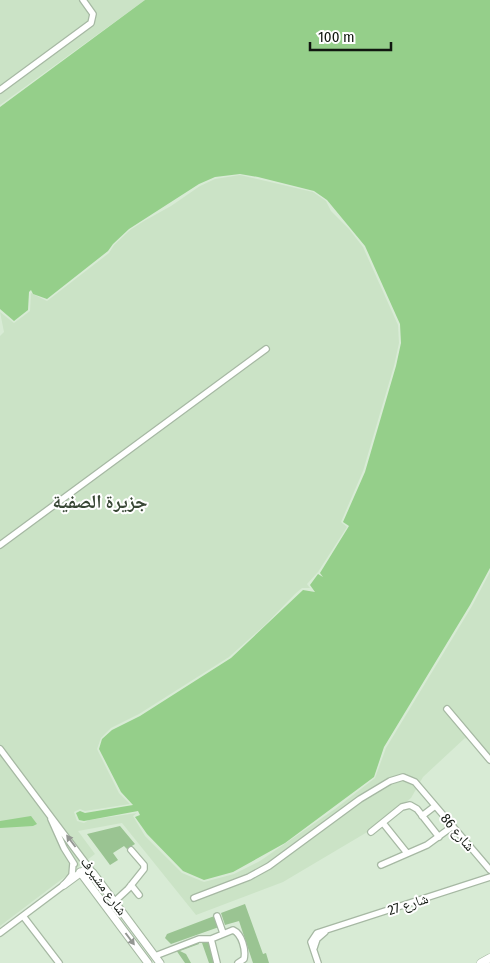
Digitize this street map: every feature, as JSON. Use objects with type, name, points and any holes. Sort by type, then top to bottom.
[{"type":"main road","points":[[481,963],[490,958]]},
{"type":"street","points":[[0,90],[91,23],[93,14],[83,0]]},
{"type":"street","points":[[0,545],[266,348]]},
{"type":"street","points":[[448,709],[490,760]]},
{"type":"street","name":"شارع مشيرف","points":[[0,749],[160,963]]},
{"type":"street","name":"شارع 86","points":[[194,898],[249,877],[269,866],[360,799],[396,778],[409,779],[425,794],[490,870]]},
{"type":"street","points":[[371,832],[407,806],[415,807],[439,837]]},
{"type":"street","points":[[422,816],[435,806]]},
{"type":"street","name":"شارع مشيرف","points":[[46,811],[73,863],[148,963]]},
{"type":"street","points":[[383,823],[407,854]]},
{"type":"street","points":[[381,865],[439,837],[452,826]]},
{"type":"street","points":[[114,902],[131,885],[144,867],[132,850]]},
{"type":"street","points":[[64,885],[72,875],[73,863]]},
{"type":"street","points":[[0,933],[80,872],[87,870],[93,873]]},
{"type":"street","name":"شارع 27","points":[[318,963],[311,942],[314,935],[490,877]]},
{"type":"street","points":[[64,885],[76,880],[87,882]]},
{"type":"street","points":[[131,885],[139,895]]},
{"type":"street","points":[[23,916],[59,963]]},
{"type":"street","points":[[217,916],[223,933]]},
{"type":"street","points":[[155,956],[199,939],[211,939],[233,930],[239,934],[245,956],[243,961],[238,963]]},
{"type":"street","points":[[211,939],[216,963]]},
{"type":"shaded area","points":[[0,0],[145,0],[0,105]]},
{"type":"shaded area","points":[[145,0],[490,0],[490,568],[470,605],[384,747],[374,777],[285,843],[233,872],[204,880],[183,871],[147,834],[135,817],[140,815],[138,811],[84,821],[79,820],[76,813],[80,811],[85,813],[133,805],[121,792],[99,749],[102,739],[112,730],[140,716],[231,658],[303,590],[315,592],[310,585],[318,574],[323,577],[320,573],[349,526],[343,522],[365,472],[396,366],[401,343],[400,324],[365,246],[327,200],[314,191],[240,174],[215,177],[199,184],[129,229],[108,251],[47,299],[33,294],[31,290],[29,292],[28,310],[14,321],[0,309],[0,107]]},
{"type":"shaded area","points":[[240,175],[313,192],[326,201],[331,211],[349,229],[363,247],[398,325],[399,343],[394,366],[363,471],[341,522],[347,527],[318,572],[307,584],[310,588],[302,588],[229,657],[139,714],[111,728],[101,738],[97,749],[119,793],[130,804],[85,811],[80,809],[74,812],[77,821],[84,823],[89,820],[137,813],[133,816],[145,836],[182,873],[204,882],[234,874],[260,861],[335,809],[375,778],[386,748],[472,606],[490,572],[490,756],[480,744],[465,738],[423,777],[411,798],[369,831],[283,882],[196,915],[122,823],[78,831],[95,854],[0,926],[0,336],[4,332],[0,312],[14,323],[30,311],[31,293],[47,301],[109,253],[114,245],[130,230],[200,186],[215,179]]},
{"type":"shaded area","points":[[31,816],[37,824],[33,826],[0,828],[0,821]]},
{"type":"shaded area","points":[[120,826],[135,844],[127,849],[124,846],[113,853],[118,860],[110,865],[87,834]]},
{"type":"shaded area","points":[[245,904],[263,954],[266,953],[269,963],[253,963],[239,921],[225,925],[221,913]]},
{"type":"shaded area","points":[[217,915],[219,927],[171,944],[165,938],[167,934]]},
{"type":"shaded area","points":[[207,938],[215,963],[209,963],[201,940]]},
{"type":"shaded area","points":[[198,941],[199,944],[180,951],[186,954],[191,963],[185,963],[176,950]]},
{"type":"district","name":"جزيرة الصفية","points":[[100,501]]}]
